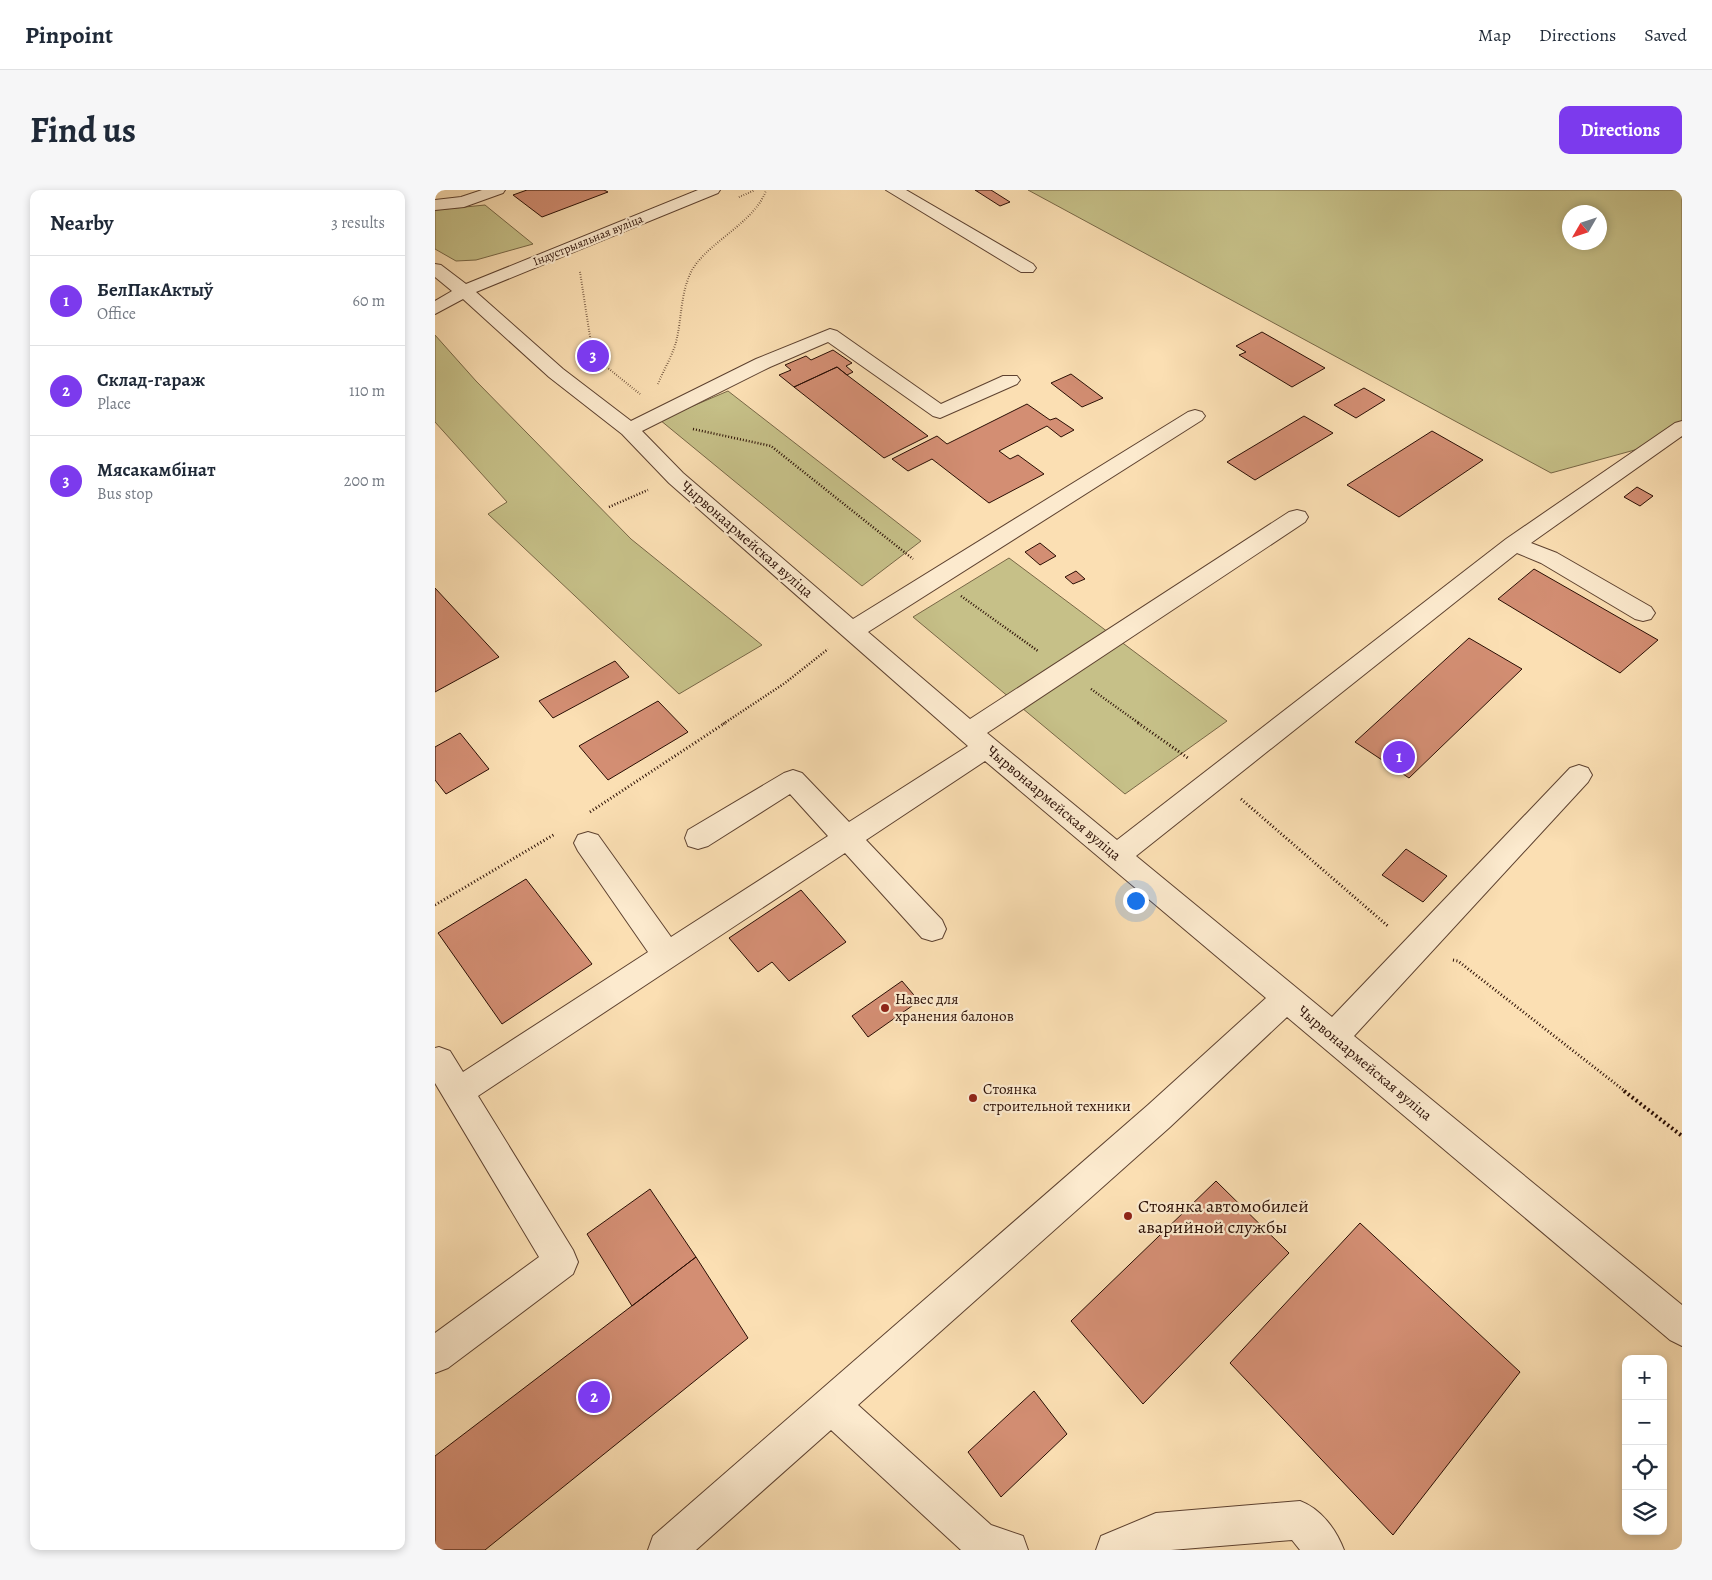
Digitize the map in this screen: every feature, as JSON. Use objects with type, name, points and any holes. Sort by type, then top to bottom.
[{"type":"street","points":[[435,206],[464,202],[497,190]]},
{"type":"street","name":"Індустрыяльная вуліца","points":[[435,310],[464,291],[712,190]]},
{"type":"street","points":[[894,190],[1027,268]]},
{"type":"street","name":"Чырвонаармейская вуліца","points":[[435,269],[464,291],[556,373],[629,430],[676,478],[978,739],[1682,1328]]},
{"type":"street","points":[[629,430],[656,408],[763,362],[830,336],[940,412],[1010,380]]},
{"type":"street","points":[[853,630],[938,579],[1195,416]]},
{"type":"street","points":[[1117,856],[1215,776],[1514,544],[1682,427]]},
{"type":"street","points":[[458,1092],[846,838],[978,739],[1065,670],[1297,517]]},
{"type":"street","points":[[1514,544],[1549,558],[1643,613]]},
{"type":"street","points":[[1333,1036],[1579,775]]},
{"type":"street","points":[[698,838],[793,780],[932,929]]},
{"type":"street","points":[[588,843],[667,956]]},
{"type":"street","points":[[667,1550],[1151,1123],[1287,998]]},
{"type":"street","points":[[435,1064],[439,1061],[561,1262],[435,1355]]},
{"type":"street","points":[[831,1405],[980,1541],[1009,1550]]},
{"type":"street","points":[[1115,1550],[1156,1532],[1300,1520],[1325,1550]]},
{"type":"path","points":[[656,408],[677,339],[681,303],[695,265],[727,233],[763,203],[765,190]]},
{"type":"path","points":[[587,322],[593,356],[656,408],[692,429],[771,446],[938,579],[1215,776]]},
{"type":"path","points":[[609,507],[628,500]]},
{"type":"path","points":[[583,816],[785,683],[853,630]]},
{"type":"path","points":[[435,904],[559,832]]},
{"type":"shaded area","points":[[1028,190],[1682,190],[1682,437],[1551,473]]},
{"type":"shaded area","points":[[485,205],[533,244],[476,260],[456,261],[435,249],[435,210]]},
{"type":"shaded area","points":[[435,335],[476,381],[631,539],[762,645],[679,694],[488,514],[507,502],[435,422]]},
{"type":"shaded area","points":[[728,391],[921,541],[862,586],[660,420]]},
{"type":"shaded area","points":[[1009,558],[1227,721],[1125,794],[913,617]]},
{"type":"building","points":[[527,190],[604,190],[608,192],[542,217],[513,195]]},
{"type":"building","points":[[975,190],[991,190],[1010,202],[1000,206]]},
{"type":"building","points":[[1262,332],[1325,368],[1292,387],[1239,355],[1246,352],[1236,346]]},
{"type":"building","points":[[833,350],[852,363],[846,366],[853,372],[847,375],[837,367],[794,387],[779,375],[791,370],[785,365],[806,356],[811,360]]},
{"type":"building","points":[[837,367],[928,436],[884,458],[794,387]]},
{"type":"building","points":[[1071,374],[1103,398],[1082,407],[1051,383]]},
{"type":"building","points":[[1364,388],[1385,400],[1356,418],[1334,405]]},
{"type":"building","points":[[1027,404],[1050,420],[1056,418],[1074,430],[1061,437],[1047,426],[999,451],[1010,459],[1018,455],[1044,474],[989,503],[932,459],[908,471],[892,459],[937,436],[947,444]]},
{"type":"building","points":[[1304,416],[1333,433],[1255,480],[1227,462]]},
{"type":"building","points":[[1432,431],[1483,460],[1399,517],[1347,485]]},
{"type":"building","points":[[1637,487],[1653,496],[1640,506],[1624,497]]},
{"type":"building","points":[[1040,543],[1056,556],[1040,565],[1025,552]]},
{"type":"building","points":[[1534,569],[1658,640],[1620,673],[1498,599]]},
{"type":"building","points":[[1076,571],[1085,579],[1073,584],[1065,577]]},
{"type":"building","points":[[435,588],[499,657],[435,692]]},
{"type":"building","points":[[1469,638],[1522,669],[1409,778],[1355,742]]},
{"type":"building","points":[[615,661],[629,677],[553,718],[539,701]]},
{"type":"building","points":[[658,701],[688,732],[608,780],[579,746]]},
{"type":"building","points":[[460,733],[489,769],[446,794],[435,780],[435,747]]},
{"type":"building","points":[[1406,849],[1447,876],[1423,902],[1382,875]]},
{"type":"building","points":[[526,879],[592,964],[502,1024],[438,933]]},
{"type":"building","points":[[801,890],[846,942],[789,981],[772,962],[758,972],[729,938]]},
{"type":"building","name":"Навес для хранения балонов","points":[[902,981],[919,1001],[868,1037],[852,1016]]},
{"type":"building","points":[[1216,1181],[1289,1253],[1143,1404],[1071,1321]]},
{"type":"building","points":[[650,1189],[696,1257],[632,1306],[587,1234]]},
{"type":"building","points":[[1360,1223],[1520,1372],[1393,1535],[1230,1363]]},
{"type":"building","points":[[696,1257],[748,1338],[485,1550],[435,1550],[435,1456]]},
{"type":"building","points":[[1034,1391],[1067,1434],[1001,1497],[968,1452]]},
{"type":"place","name":"Мясакамбінат","points":[[593,356]]},
{"type":"place","name":"БелПакАктыў","points":[[1399,757]]},
{"type":"place","name":"Навес для хранения балонов","points":[[885,1008]]},
{"type":"place","name":"Стоянка строительной техники","points":[[973,1098]]},
{"type":"place","name":"Стоянка автомобилей аварийной службы","points":[[1128,1216]]},
{"type":"place","name":"Склад-гараж","points":[[594,1397]]}]
